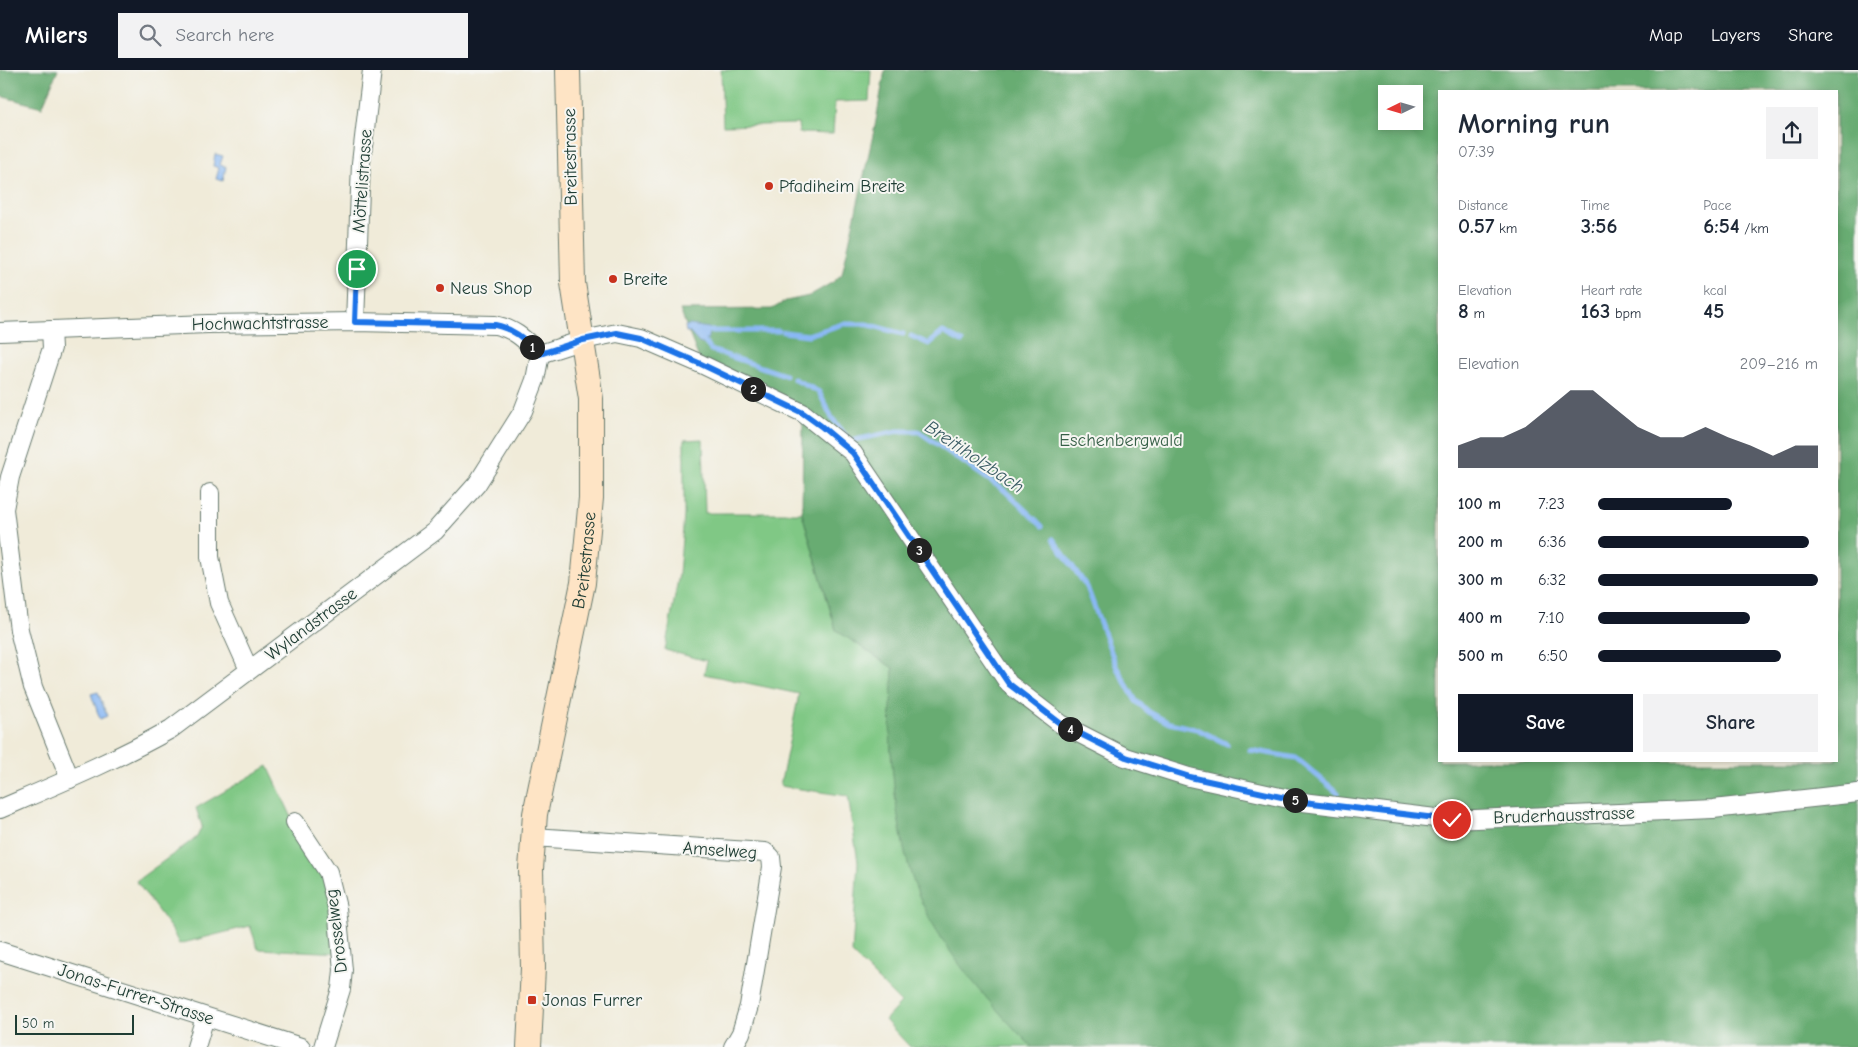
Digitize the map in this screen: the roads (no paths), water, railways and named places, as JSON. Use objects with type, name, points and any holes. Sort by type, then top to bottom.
[{"type":"main road","name":"Breitestrasse","points":[[529,1047],[533,968],[533,837],[541,779],[570,652],[588,547],[591,498],[591,399],[573,282],[568,70]]},
{"type":"street","name":"Möttelistrasse","points":[[355,322],[361,163],[372,70]]},
{"type":"street","name":"Hochwachtstrasse","points":[[0,332],[208,324],[355,322],[495,325],[507,327],[518,333],[540,354]]},
{"type":"street","points":[[52,330],[52,348],[10,477],[4,509],[21,640],[33,688],[70,779]]},
{"type":"street","name":"Bruderhausstrasse","points":[[540,354],[583,340],[617,333],[641,338],[701,364],[796,410],[821,426],[853,453],[1009,684],[1061,724],[1126,757],[1190,777],[1304,802],[1452,820],[1713,809],[1858,793]]},
{"type":"street","name":"Wylandstrasse","points":[[0,809],[139,747],[171,729],[435,531],[477,484],[523,411],[535,380],[540,354]]},
{"type":"street","points":[[210,494],[210,557],[219,603],[249,670]]},
{"type":"street","name":"Drosselweg","points":[[295,822],[328,872],[337,908],[344,970],[341,989],[324,1047]]},
{"type":"street","name":"Amselweg","points":[[533,837],[765,852],[771,857],[772,867],[749,1006],[741,1033],[733,1047]]},
{"type":"street","name":"Jonas-Furrer-Strasse","points":[[0,952],[301,1047]]},
{"type":"street","points":[[196,1047],[205,1017]]},
{"type":"water","points":[[215,154],[223,156],[220,165],[226,167],[223,181],[216,179],[219,168],[213,166]]},
{"type":"water","points":[[685,326],[709,328],[710,331],[705,345],[699,343],[689,332],[686,332]]},
{"type":"water","points":[[98,692],[107,716],[100,719],[91,694]]},
{"type":"waterway","points":[[784,332],[808,335],[843,324],[866,324],[903,334]]},
{"type":"waterway","points":[[710,331],[779,331]]},
{"type":"waterway","points":[[911,336],[929,344],[943,332],[962,342]]},
{"type":"waterway","name":"Breitiholzbach","points":[[706,344],[711,350],[785,375]]},
{"type":"waterway","name":"Breitiholzbach","points":[[794,379],[819,392],[832,418],[850,441],[898,431],[918,431],[1005,491],[1042,526]]},
{"type":"waterway","name":"Breitiholzbach","points":[[1053,539],[1087,587],[1117,668],[1136,701],[1149,712],[1169,723],[1197,729],[1227,744]]},
{"type":"waterway","points":[[1250,750],[1296,758],[1338,793]]},
{"type":"place","name":"Pfadiheim Breite","points":[[769,186]]},
{"type":"place","name":"Breite","points":[[613,279]]},
{"type":"place","name":"Neus Shop","points":[[440,288]]},
{"type":"place","name":"Jonas Furrer","points":[[532,1000]]},
{"type":"park label","name":"Eschenbergwald","points":[[1121,440]]}]
